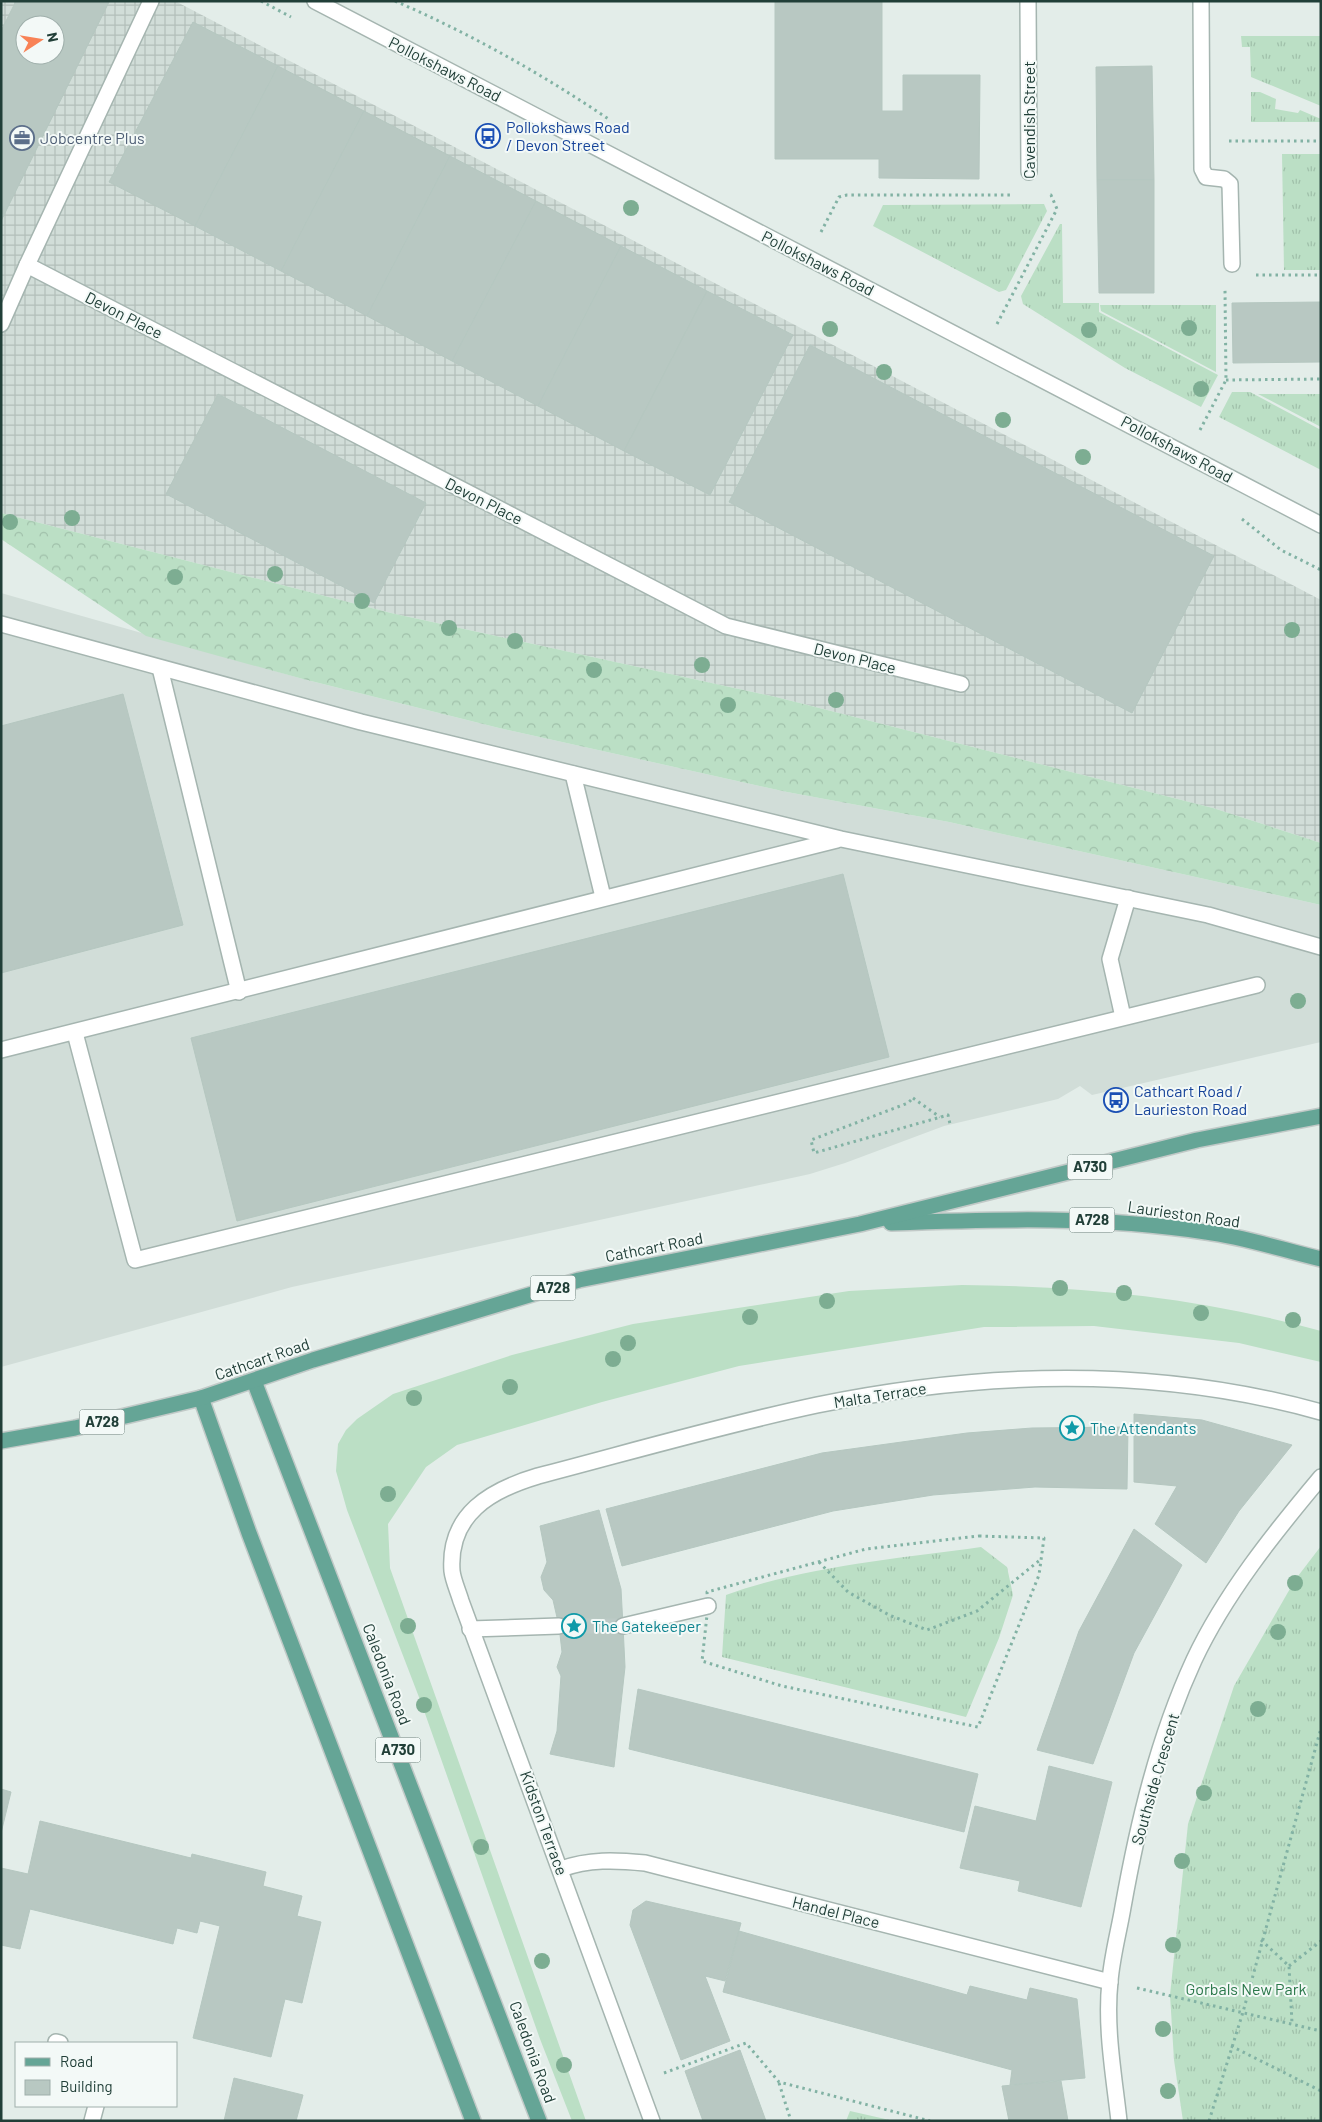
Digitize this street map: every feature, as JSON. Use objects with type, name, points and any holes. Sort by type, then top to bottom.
[{"type":"main road","name":"Cathcart Road","points":[[1,1441],[75,1428],[201,1398],[313,1360],[579,1280],[860,1224],[1197,1140],[1321,1116]]},
{"type":"main road","name":"Laurieston Road","points":[[860,1224],[1023,1219],[1137,1223],[1208,1232],[1321,1259]]},
{"type":"main road","name":"Caledonia Road","points":[[254,1380],[540,2121]]},
{"type":"main road","points":[[201,1398],[249,1533],[473,2121]]},
{"type":"street","points":[[1,324],[27,264],[151,1]]},
{"type":"street","name":"Pollokshaws Road","points":[[315,1],[1321,525]]},
{"type":"street","name":"Cavendish Street","points":[[1028,1],[1029,172]]},
{"type":"street","points":[[1201,1],[1204,175],[1209,178],[1224,179],[1230,184],[1228,270]]},
{"type":"street","name":"Devon Place","points":[[27,264],[726,626],[961,684]]},
{"type":"street","points":[[1,624],[361,722],[573,774],[841,839],[1208,915],[1321,946]]},
{"type":"street","points":[[160,668],[239,992]]},
{"type":"street","points":[[573,774],[603,897]]},
{"type":"street","points":[[1,1050],[239,992],[603,897],[841,839]]},
{"type":"street","points":[[1124,1017],[1110,959],[1128,898]]},
{"type":"street","points":[[75,1033],[135,1260],[1257,985]]},
{"type":"street","name":"Malta Terrace","points":[[462,1524],[474,1508],[496,1491],[522,1481],[817,1406],[920,1388],[1057,1377],[1097,1377],[1165,1383],[1221,1391],[1287,1403],[1321,1412]]},
{"type":"street","name":"Southside Crescent","points":[[1119,2121],[1110,2030],[1110,1982],[1139,1824],[1165,1736],[1194,1660],[1220,1612],[1260,1554],[1321,1477]]},
{"type":"street","name":"Kidston Terrace","points":[[462,1524],[454,1548],[452,1571],[470,1629],[561,1870],[652,2121]]},
{"type":"street","points":[[623,1626],[708,1606]]},
{"type":"street","points":[[470,1629],[559,1626]]},
{"type":"street","name":"Handel Place","points":[[561,1870],[579,1863],[609,1860],[644,1863],[1110,1982]]},
{"type":"street","points":[[92,2121],[96,2107]]},
{"type":"path","points":[[1202,142],[1321,141]]},
{"type":"path","name":"Cavendish Street","points":[[983,349],[1057,210],[1051,195],[1029,195],[1029,172]]},
{"type":"path","points":[[808,257],[839,197],[847,195],[1029,195]]},
{"type":"path","points":[[1187,454],[1226,380],[1228,270],[1321,275]]},
{"type":"path","points":[[1226,380],[1321,379]]},
{"type":"path","points":[[910,1069],[915,1096],[908,1103],[810,1140],[814,1153],[948,1116],[950,1124]]},
{"type":"path","points":[[912,1098],[941,1118]]},
{"type":"path","points":[[979,1536],[1044,1538],[1041,1560],[1039,1575],[978,1728],[782,1686],[702,1661],[708,1606],[707,1592],[866,1549],[979,1536]]},
{"type":"path","points":[[819,1562],[848,1592],[889,1614],[927,1630],[977,1611],[1041,1560]]},
{"type":"path","points":[[1209,2121],[1243,2012],[1261,1940],[1321,1728]]},
{"type":"path","points":[[1261,1940],[1289,1966],[1292,2023]]},
{"type":"path","points":[[1289,1966],[1321,1941]]},
{"type":"path","points":[[1110,1982],[1321,2031]]},
{"type":"path","points":[[638,2083],[746,2043],[778,2082],[791,2121]]},
{"type":"path","points":[[1231,2046],[1321,2092]]},
{"type":"path","points":[[778,2082],[930,2121]]},
{"type":"shaded area","points":[[1,1],[175,1],[1321,600],[1321,843],[1213,808],[776,697],[391,613],[1,513]]},
{"type":"shaded area","points":[[1,593],[303,679],[499,728],[787,792],[949,822],[1321,905],[1321,1042],[1092,1095],[1080,1086],[1058,1099],[944,1126],[810,1174],[292,1287],[1,1367]]},
{"type":"green space","points":[[1241,36],[1321,36],[1321,106],[1251,77],[1250,47],[1242,47]]},
{"type":"green space","points":[[1251,92],[1260,92],[1276,99],[1275,109],[1298,113],[1300,110],[1321,119],[1321,122],[1251,122]]},
{"type":"green space","points":[[1282,154],[1321,154],[1321,270],[1284,270]]},
{"type":"green space","points":[[1044,204],[1047,211],[1006,290],[999,292],[873,226],[883,205]]},
{"type":"green space","points":[[1060,224],[1062,224],[1063,303],[1099,303],[1099,312],[1218,375],[1201,407],[1125,368],[1023,304],[1021,296]]},
{"type":"green space","points":[[1100,305],[1216,305],[1216,372],[1101,311]]},
{"type":"green space","points":[[1232,392],[1250,392],[1321,430],[1321,470],[1219,417]]},
{"type":"green space","points":[[1258,394],[1321,394],[1321,427]]},
{"type":"green space","points":[[1,513],[391,613],[776,697],[1213,808],[1321,843],[1321,905],[949,822],[787,792],[499,728],[303,679],[146,636],[1,539]]},
{"type":"green space","points":[[962,1285],[1098,1291],[1187,1302],[1232,1310],[1321,1331],[1321,1362],[1239,1343],[1094,1326],[984,1327],[739,1366],[602,1402],[457,1445],[426,1467],[388,1524],[390,1568],[586,2121],[572,2121],[540,2039],[422,1705],[347,1510],[336,1471],[338,1444],[346,1430],[357,1419],[393,1394],[512,1355],[633,1324],[849,1291]]},
{"type":"green space","name":"Gorbals New Park","points":[[1321,1546],[1321,2121],[1183,2121],[1174,2060],[1170,1995],[1188,1824],[1234,1686],[1295,1580]]},
{"type":"green space","points":[[981,1547],[1007,1567],[1013,1595],[999,1638],[966,1717],[722,1657],[726,1595],[757,1585],[820,1570]]},
{"type":"green space","points":[[850,2111],[894,2121],[846,2121]]},
{"type":"building","name":"Jobcentre Plus","points":[[16,1],[109,2],[1,221],[1,31]]},
{"type":"building","points":[[775,1],[882,1],[882,111],[903,111],[903,75],[980,75],[979,179],[879,178],[879,159],[775,159]]},
{"type":"building","points":[[193,22],[278,66],[195,226],[109,182]]},
{"type":"building","points":[[278,66],[364,111],[281,271],[195,226]]},
{"type":"building","points":[[1152,66],[1154,180],[1097,180],[1096,67]]},
{"type":"building","points":[[364,111],[450,156],[367,316],[281,271]]},
{"type":"building","points":[[450,156],[536,201],[452,361],[367,316]]},
{"type":"building","points":[[1097,180],[1154,180],[1154,293],[1099,293]]},
{"type":"building","points":[[536,201],[621,246],[538,406],[452,361]]},
{"type":"building","points":[[621,246],[707,291],[624,451],[538,406]]},
{"type":"building","points":[[707,291],[793,335],[710,495],[624,451]]},
{"type":"building","points":[[1321,302],[1321,362],[1233,363],[1232,303]]},
{"type":"building","points":[[810,345],[1214,556],[1132,713],[729,502]]},
{"type":"building","points":[[218,394],[426,503],[374,603],[166,494]]},
{"type":"building","points":[[123,694],[183,925],[1,973],[1,726]]},
{"type":"building","points":[[843,874],[889,1057],[237,1221],[191,1038]]},
{"type":"building","points":[[1134,1414],[1202,1420],[1292,1445],[1239,1511],[1206,1563],[1155,1524],[1177,1486],[1134,1482]]},
{"type":"building","points":[[1128,1427],[1127,1489],[1035,1487],[933,1495],[833,1511],[622,1566],[606,1509],[822,1453],[967,1433],[1032,1428]]},
{"type":"building","points":[[599,1510],[621,1589],[625,1667],[614,1767],[550,1754],[557,1731],[561,1676],[557,1667],[562,1652],[553,1600],[544,1590],[541,1577],[547,1562],[540,1526]]},
{"type":"building","points":[[1134,1529],[1182,1565],[1134,1653],[1093,1764],[1037,1750],[1079,1631]]},
{"type":"building","points":[[638,1689],[978,1774],[964,1832],[629,1749]]},
{"type":"building","points":[[1049,1766],[1112,1782],[1081,1907],[1018,1891],[1020,1881],[960,1868],[975,1806],[1036,1821]]},
{"type":"building","points":[[1,1789],[11,1792],[1,1833]]},
{"type":"building","points":[[40,1821],[191,1858],[192,1854],[266,1872],[263,1886],[302,1896],[297,1916],[321,1922],[302,2003],[285,1999],[271,2057],[193,2038],[220,1926],[200,1921],[197,1933],[177,1928],[173,1944],[30,1909],[20,1949],[1,1945],[1,1868],[28,1874]]},
{"type":"building","points":[[646,1901],[741,1923],[725,1981],[705,1976],[730,2041],[681,2060],[630,1925],[633,1910]]},
{"type":"building","points":[[739,1931],[967,1995],[970,1986],[1027,2000],[1030,1988],[1077,1999],[1085,2078],[1010,2085],[1012,2070],[723,1992]]},
{"type":"building","points":[[740,2050],[766,2121],[703,2121],[685,2071]]},
{"type":"building","points":[[234,2078],[303,2095],[296,2121],[224,2121]]},
{"type":"building","points":[[1061,2081],[1068,2121],[1009,2121],[1002,2086]]},
{"type":"tunnel","points":[[559,1626],[623,1626]]},
{"type":"place","name":"Pollokshaws Road / Devon Street","points":[[488,136]]},
{"type":"place","name":"Jobcentre Plus","points":[[22,138]]},
{"type":"place","name":"Cathcart Road / Laurieston Road","points":[[1116,1100]]},
{"type":"place","name":"The Attendants","points":[[1072,1428]]},
{"type":"place","name":"The Gatekeeper","points":[[574,1626]]}]
